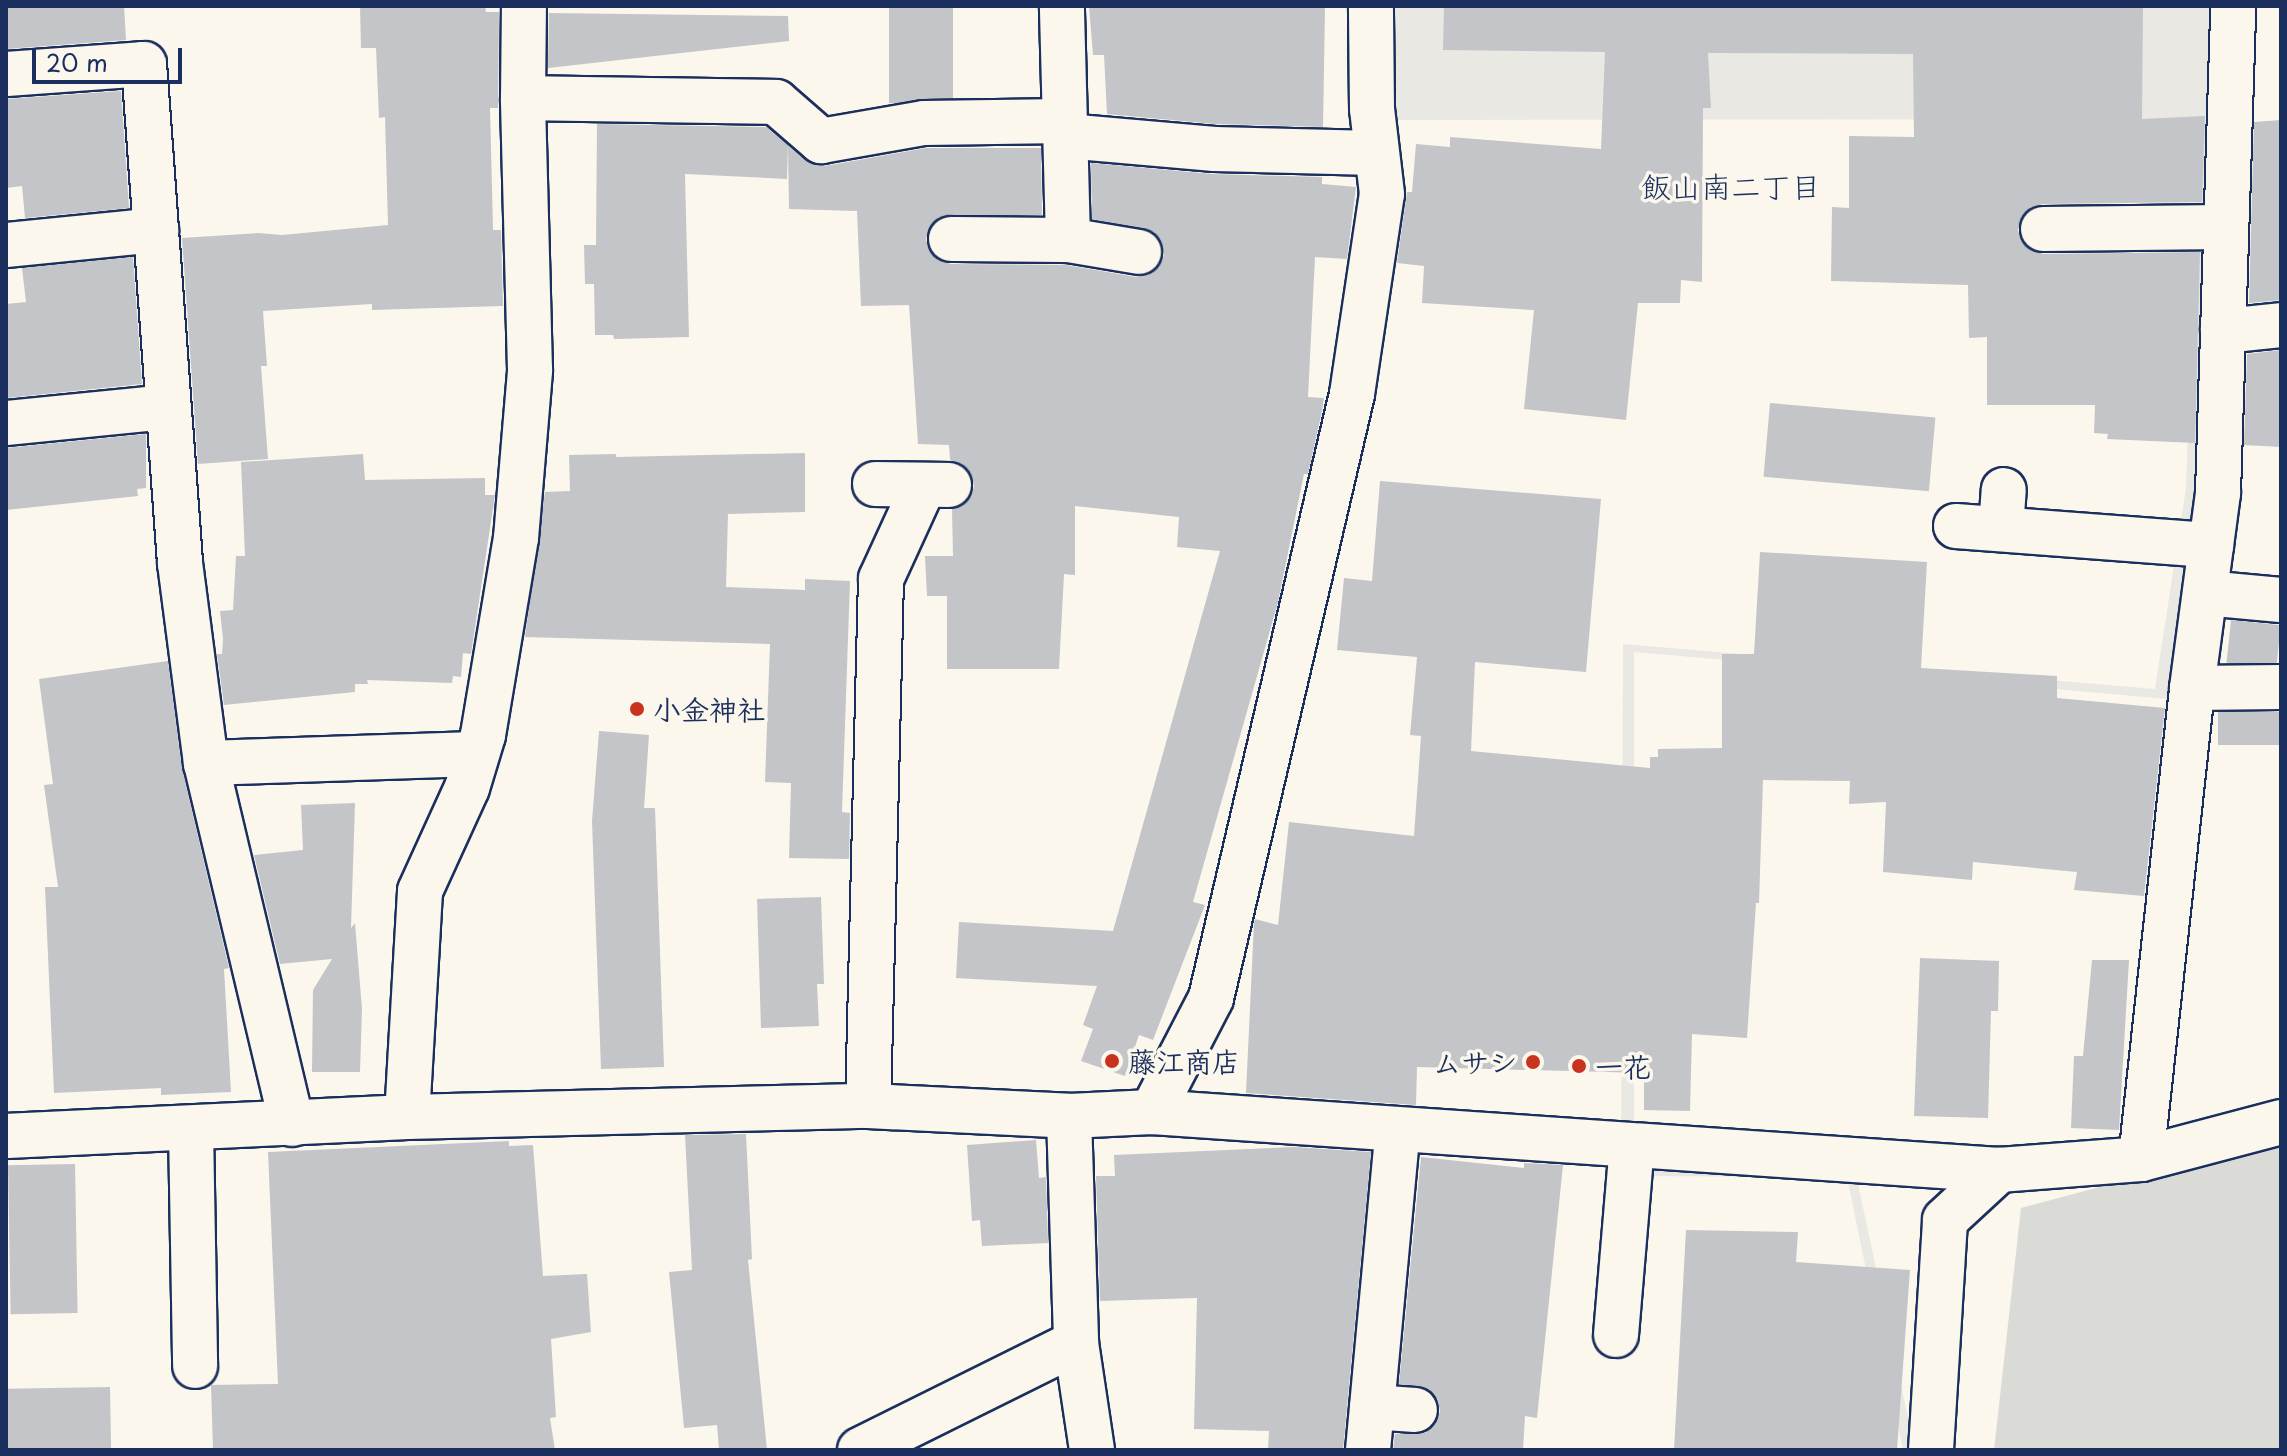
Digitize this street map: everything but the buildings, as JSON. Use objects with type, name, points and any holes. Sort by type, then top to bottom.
[{"type":"street","points":[[407,1117],[420,891],[467,788],[483,735],[516,538],[530,370],[523,98],[524,6]]},
{"type":"street","points":[[1062,6],[1068,240]]},
{"type":"street","points":[[1152,1112],[1211,998],[1349,409],[1382,194],[1375,153],[1371,6]]},
{"type":"street","points":[[2141,1159],[2192,688],[2218,493],[2233,6]]},
{"type":"street","points":[[6,74],[144,64],[166,407],[180,563],[206,763],[292,1124]]},
{"type":"street","points":[[523,98],[776,102],[821,141],[924,123],[1066,128],[1214,149],[1375,153]]},
{"type":"street","points":[[2043,229],[2225,227]]},
{"type":"street","points":[[6,245],[156,230]]},
{"type":"street","points":[[951,239],[1068,240],[1139,252]]},
{"type":"street","points":[[2223,331],[2281,325]]},
{"type":"street","points":[[6,423],[166,407]]},
{"type":"street","points":[[868,1106],[881,579],[937,485],[875,484]]},
{"type":"street","points":[[1956,526],[2003,510],[2211,545]]},
{"type":"street","points":[[2205,593],[2281,600]]},
{"type":"street","points":[[2192,688],[2281,687]]},
{"type":"street","points":[[206,763],[475,754]]},
{"type":"street","points":[[6,1136],[407,1117],[868,1106],[1069,1116],[1152,1112],[1999,1170],[2141,1159],[2281,1122]]},
{"type":"street","points":[[1069,1116],[1076,1343],[1092,1450]]},
{"type":"street","points":[[191,1129],[207,1345]]},
{"type":"street","points":[[1368,1450],[1398,1129]]},
{"type":"street","points":[[1616,1335],[1632,1146]]},
{"type":"street","points":[[1931,1450],[1945,1220],[1999,1170]]},
{"type":"street","points":[[860,1450],[1076,1343]]},
{"type":"street","points":[[1372,1407],[1415,1410]]},
{"type":"shaded area","points":[[1381,6],[2213,6],[2198,494],[2167,699],[1634,652],[1634,1164],[1855,1170],[1915,1450],[1903,1450],[1847,1177],[1621,1176],[1623,644],[2155,689],[2186,488],[2198,119],[1381,120]]},
{"type":"shaded area","points":[[2281,1139],[2281,1450],[1994,1450],[2021,1208]]},
{"type":"place","name":"小金神社","points":[[637,709]]},
{"type":"place","name":"藤江商店","points":[[1112,1061]]},
{"type":"place","name":"ムサシ","points":[[1533,1062]]},
{"type":"place","name":"一花","points":[[1579,1066]]},
{"type":"district","name":"飯山南二丁目","points":[[1731,186]]}]
